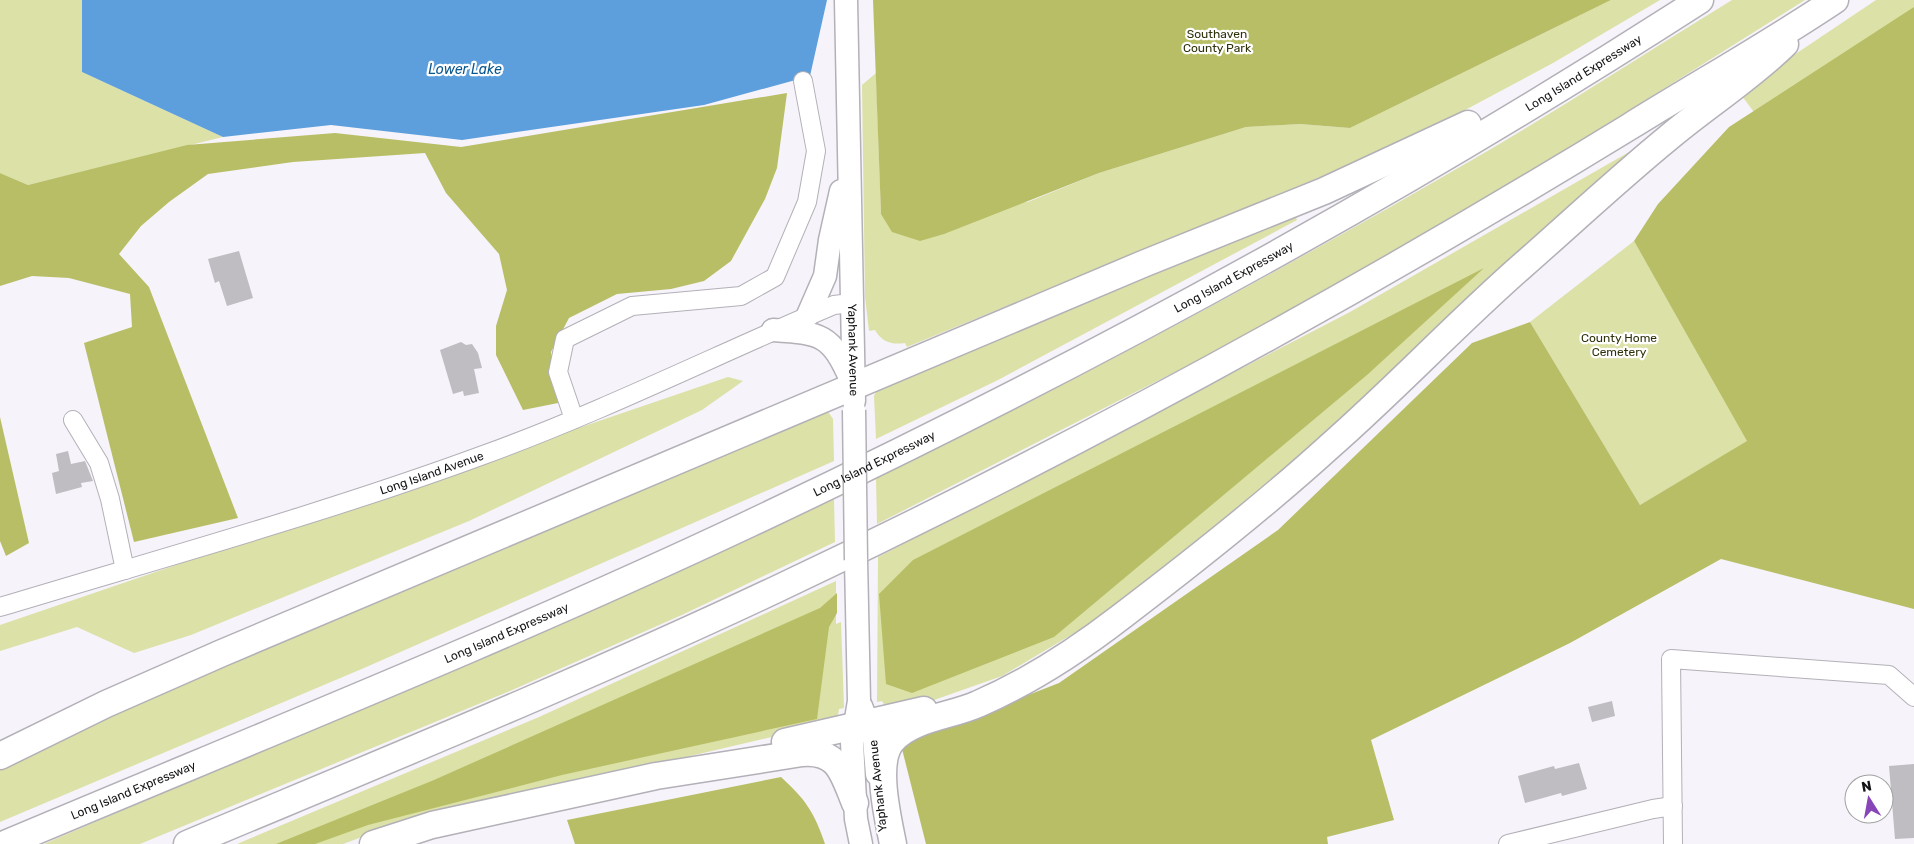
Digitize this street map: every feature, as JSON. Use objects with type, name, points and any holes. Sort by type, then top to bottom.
[{"type":"highway","name":"Long Island Expressway","points":[[5,844],[552,613],[746,525],[920,442],[1116,341],[1301,239],[1476,138],[1700,0]]},
{"type":"highway","points":[[893,844],[883,767],[885,752],[894,738],[902,732],[926,722],[978,704],[1040,671],[1122,617],[1268,500],[1332,445],[1498,288],[1667,138],[1757,71],[1827,5]]},
{"type":"highway","points":[[187,844],[580,678],[776,589],[976,492],[1149,403],[1336,301],[1512,198],[1827,5]]},
{"type":"highway","points":[[0,756],[106,704],[213,657],[854,398],[1370,171],[1652,31]]},
{"type":"highway","points":[[656,776],[860,716],[951,703],[1040,671]]},
{"type":"highway","points":[[373,844],[432,825],[656,776],[777,756],[820,753],[828,756],[838,765],[855,803]]},
{"type":"main road","name":"Yaphank Avenue","points":[[846,0],[854,398],[856,617],[860,716],[852,743],[855,803],[861,844]]},
{"type":"main road","points":[[808,315],[825,276],[830,240],[848,159]]},
{"type":"main road","points":[[773,330],[812,333],[822,337],[842,361],[854,398]]},
{"type":"main road","name":"Yaphank Avenue","points":[[860,716],[874,739],[879,804],[885,844]]},
{"type":"street","points":[[574,419],[558,372],[565,339],[632,306],[741,296],[775,277],[807,202],[816,151],[803,81]]},
{"type":"street","name":"Long Island Avenue","points":[[0,607],[399,485],[486,454],[574,419],[834,304],[851,303]]},
{"type":"street","points":[[74,420],[99,463],[110,499],[124,570]]},
{"type":"street","points":[[1673,844],[1671,659],[1889,675],[1914,697]]},
{"type":"street","points":[[1508,844],[1653,809],[1673,806]]},
{"type":"green space","points":[[0,0],[82,0],[82,72],[223,137],[28,185],[0,173]]},
{"type":"green space","name":"Southaven County Park","points":[[873,0],[1611,0],[1350,128],[1300,124],[1246,127],[1099,173],[944,234],[920,241],[892,232],[881,214]]},
{"type":"green space","points":[[1611,0],[1660,0],[1553,63],[1437,125],[1335,171],[907,347],[905,343],[895,344],[884,340],[875,330],[869,331],[865,297],[862,85],[876,73],[881,214],[1028,202],[1099,173],[1246,127],[1300,124],[1350,128]]},
{"type":"green space","points":[[1732,0],[1805,0],[1491,197],[1220,349],[877,524],[876,478],[1027,403],[1177,325],[1325,244],[1505,141]]},
{"type":"green space","points":[[1876,0],[1914,0],[1914,219],[1830,214],[1739,92]]},
{"type":"green space","points":[[1914,7],[1914,609],[1721,559],[1570,643],[1371,740],[1394,820],[1327,837],[1328,844],[926,844],[901,745],[1059,683],[1278,530],[1472,343],[1530,322],[1640,505],[1747,441],[1634,241],[1658,204],[1729,127]]},
{"type":"green space","points":[[787,93],[777,168],[765,199],[731,261],[704,281],[671,289],[617,294],[569,318],[551,352],[558,403],[523,410],[496,355],[496,326],[507,290],[499,254],[446,193],[425,153],[293,162],[208,174],[169,202],[141,226],[119,254],[149,287],[238,518],[134,542],[84,343],[132,327],[130,294],[69,278],[32,276],[0,286],[0,173],[28,185],[187,145],[335,133],[461,147]]},
{"type":"green space","points":[[1650,140],[1409,360],[1274,478],[1169,565],[1093,622],[1002,676],[920,705],[885,706],[882,701],[877,702],[878,557],[1350,312]]},
{"type":"green space","points":[[1293,211],[1297,220],[998,380],[876,439],[874,396],[878,387]]},
{"type":"green space","name":"County Home Cemetery","points":[[1634,241],[1748,441],[1640,505],[1530,322]]},
{"type":"green space","points":[[1484,268],[1367,375],[1054,637],[912,693],[886,684],[879,594],[913,560]]},
{"type":"green space","points":[[728,377],[743,381],[702,410],[469,521],[191,635],[134,653],[77,627],[0,651],[0,625]]},
{"type":"green space","points":[[819,411],[829,413],[833,419],[834,461],[364,668],[0,822],[0,768],[100,715]]},
{"type":"green space","points":[[0,417],[29,543],[6,556],[0,541]]},
{"type":"green space","points":[[834,499],[835,542],[684,614],[510,691],[140,844],[44,844],[663,578]]},
{"type":"green space","points":[[836,581],[836,624],[841,622],[844,708],[839,709],[838,715],[832,720],[802,730],[394,825],[343,844],[237,844],[539,717]]},
{"type":"green space","points":[[837,593],[837,613],[829,627],[817,719],[562,775],[368,825],[315,844],[276,844],[434,780],[820,608]]},
{"type":"green space","points":[[781,777],[808,807],[825,844],[575,844],[567,820]]},
{"type":"water","name":"Lower Lake","points":[[82,0],[827,0],[810,76],[704,105],[462,140],[331,125],[223,137],[82,72]]},
{"type":"building","points":[[239,251],[253,298],[227,306],[219,281],[215,283],[208,259]]},
{"type":"building","points":[[461,342],[466,345],[472,344],[478,353],[482,368],[474,369],[479,393],[464,396],[463,391],[453,394],[440,350]]},
{"type":"building","points":[[68,451],[71,464],[85,461],[93,481],[81,483],[82,487],[56,494],[52,473],[59,471],[56,454]]},
{"type":"building","points":[[1612,701],[1615,716],[1592,722],[1588,707]]},
{"type":"building","points":[[1579,763],[1587,789],[1562,796],[1561,793],[1525,803],[1518,776],[1554,766],[1555,769]]},
{"type":"building","points":[[1914,764],[1914,838],[1895,839],[1894,774],[1890,774],[1889,766]]}]
